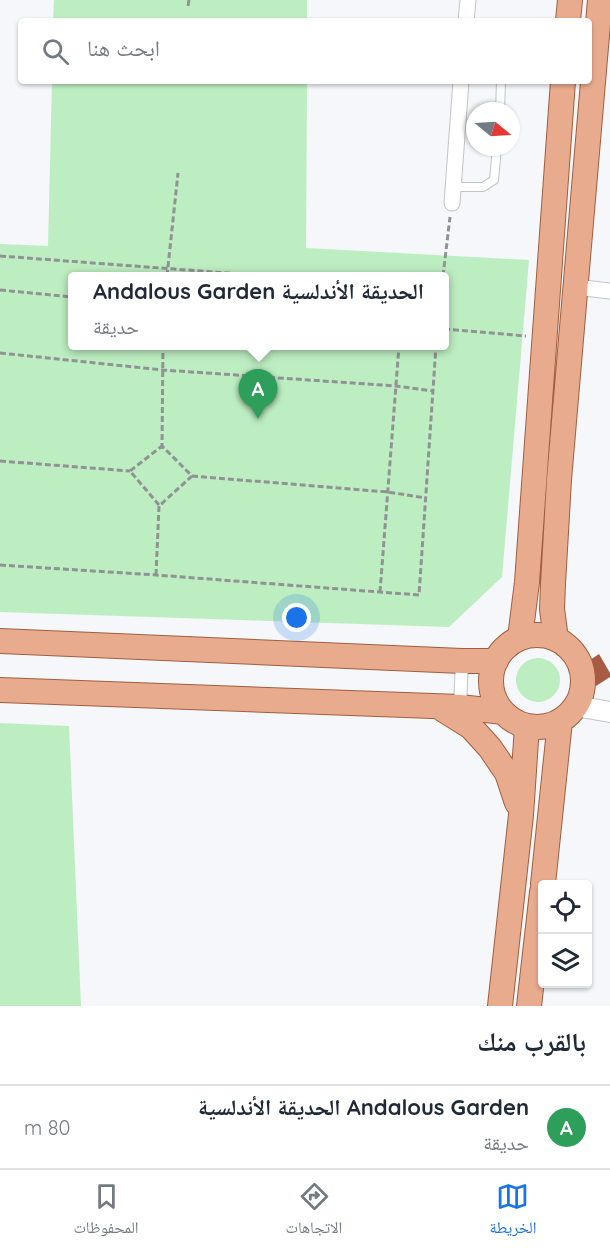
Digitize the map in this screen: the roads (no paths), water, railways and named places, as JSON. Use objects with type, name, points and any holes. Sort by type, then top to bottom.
[{"type":"main road","points":[[568,18],[570,0]]},
{"type":"main road","points":[[520,638],[540,583],[559,480],[575,287],[603,42],[600,0]]},
{"type":"main road","points":[[556,639],[552,609],[540,583],[545,338],[563,84]]},
{"type":"main road","points":[[500,1006],[520,815],[540,768],[568,713],[580,696],[583,685],[579,663],[574,652],[565,644],[544,635],[532,635],[510,643],[495,661],[492,669],[491,688],[503,712],[514,721],[526,726],[544,726],[568,713]]},
{"type":"main road","points":[[0,641],[495,661]]},
{"type":"main road","points":[[0,690],[448,707],[503,712]]},
{"type":"main road","points":[[448,707],[490,748],[507,773],[520,815]]},
{"type":"main road","points":[[526,726],[540,768],[543,880]]},
{"type":"main road","points":[[529,1006],[538,933]]},
{"type":"street","points":[[467,18],[468,0]]},
{"type":"street","points":[[452,203],[461,84]]},
{"type":"street","points":[[575,287],[610,291]]},
{"type":"street","points":[[448,707],[462,661]]},
{"type":"street","points":[[568,713],[610,712]]},
{"type":"lane","points":[[500,102],[501,84]]},
{"type":"lane","points":[[453,187],[483,187],[494,180],[496,156]]},
{"type":"place","name":"Andalous Garden الحديقة الأندلسية","points":[[258,419]]}]
